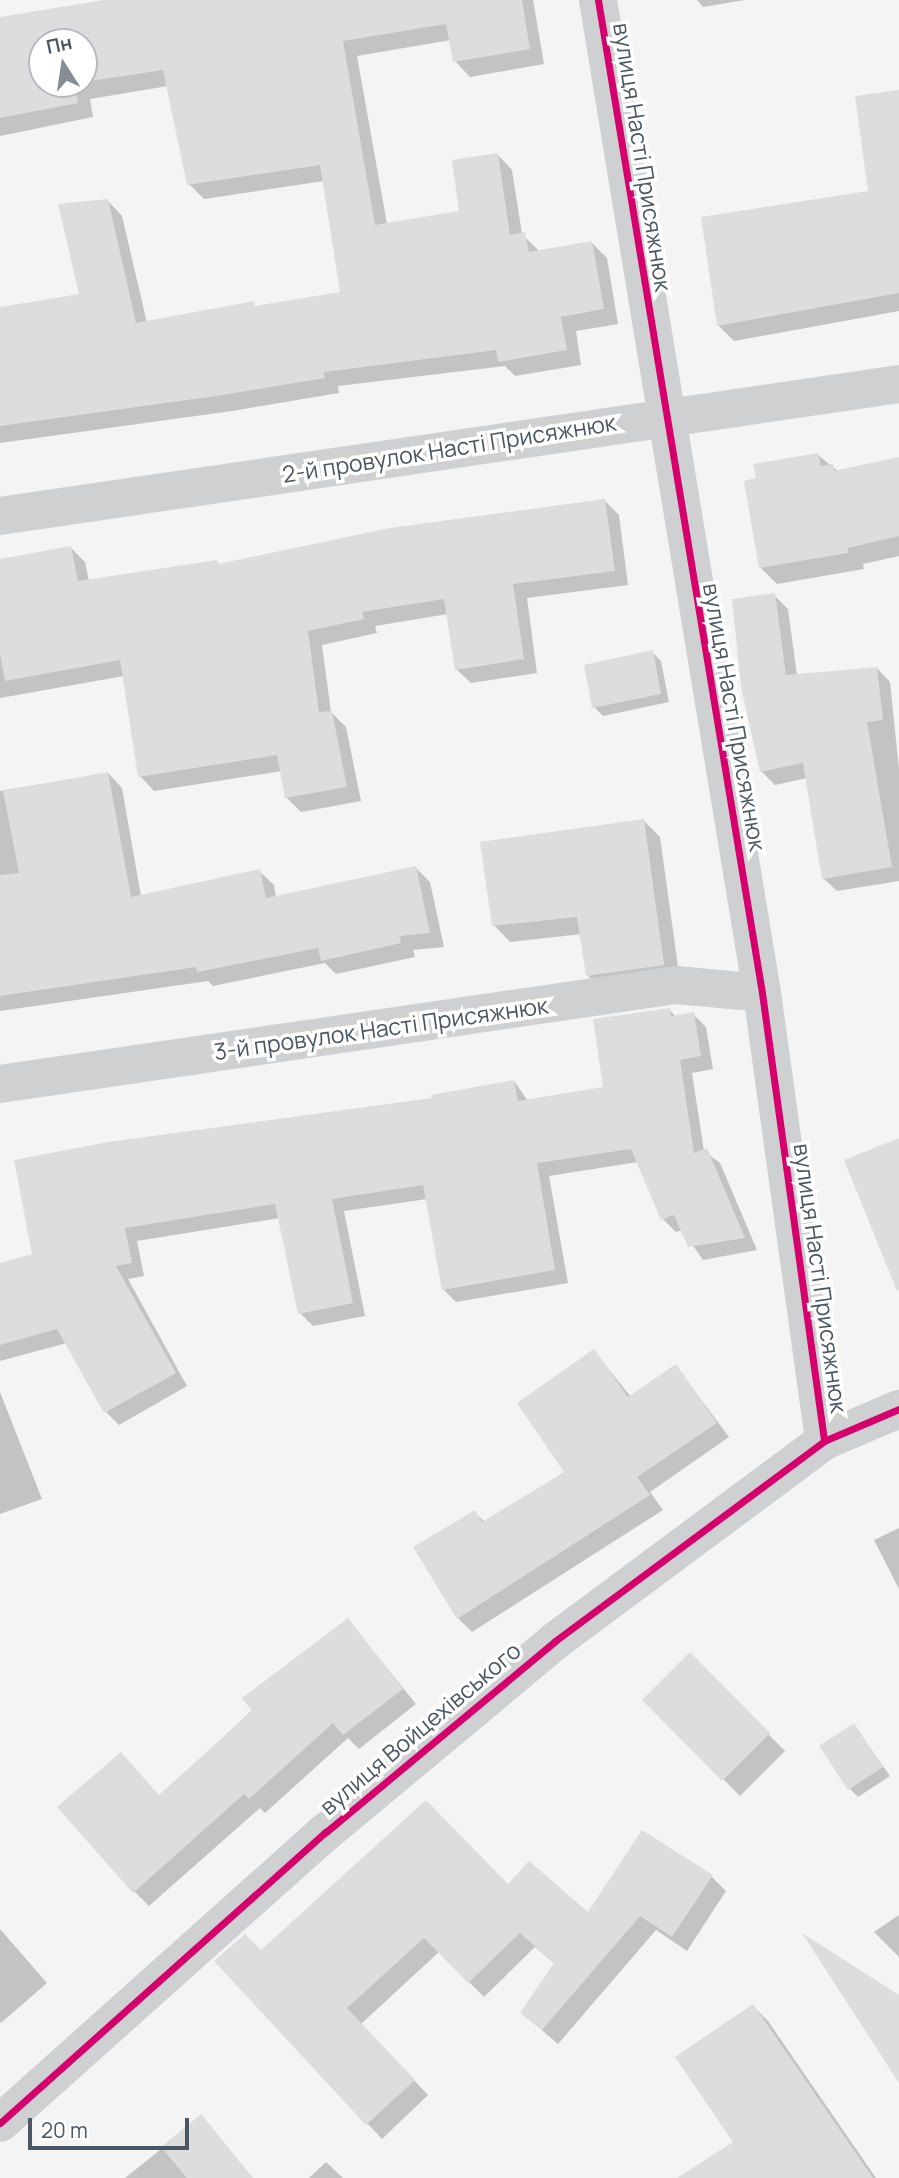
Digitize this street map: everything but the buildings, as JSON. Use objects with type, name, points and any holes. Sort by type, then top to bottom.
[{"type":"street","name":"вулиця Насті Присяжнюк","points":[[598,0],[664,415],[762,993],[824,1441]]},
{"type":"street","name":"2-й провулок Насті Присяжнюк","points":[[0,516],[664,415],[899,384]]},
{"type":"street","name":"3-й провулок Насті Присяжнюк","points":[[0,1084],[676,985],[762,993]]},
{"type":"street","name":"вулиця Войцехівського","points":[[0,2123],[326,1832],[555,1641],[824,1441],[899,1409]]},
{"type":"cycle path","points":[[598,0],[762,993],[824,1441]]},
{"type":"cycle path","points":[[0,2123],[326,1832],[555,1641],[824,1441],[899,1409]]}]
